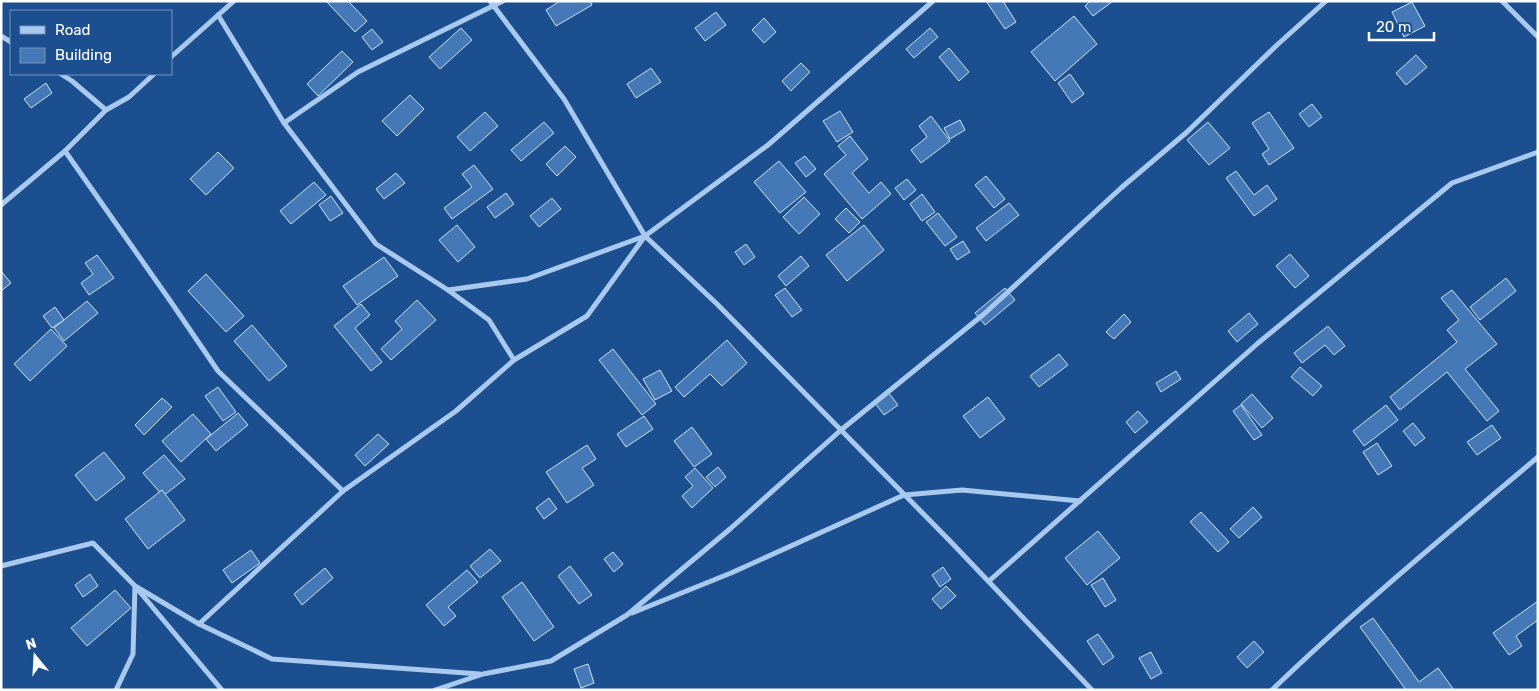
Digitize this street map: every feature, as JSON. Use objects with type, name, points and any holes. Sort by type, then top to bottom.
[{"type":"street","points":[[172,56],[234,1]]},
{"type":"street","points":[[284,123],[358,72],[492,4],[503,1]]},
{"type":"street","points":[[448,290],[527,279],[645,236],[768,145],[933,1]]},
{"type":"street","points":[[436,690],[483,674],[551,661],[627,615],[730,529],[841,430],[984,314],[1120,188],[1187,132],[1276,45],[1326,1]]},
{"type":"street","points":[[1502,1],[1538,36]]},
{"type":"street","points":[[492,4],[564,100],[645,236],[717,304],[989,581],[1092,690]]},
{"type":"street","points":[[218,15],[284,123],[376,244],[448,290],[488,320],[514,360]]},
{"type":"street","points":[[63,75],[106,110]]},
{"type":"street","points":[[1,205],[66,151],[106,110],[129,97],[153,75]]},
{"type":"street","points":[[66,151],[218,371],[343,491]]},
{"type":"street","points":[[989,581],[1257,344],[1452,183],[1538,152]]},
{"type":"street","points":[[199,624],[343,491],[456,411],[514,360],[587,316],[645,236]]},
{"type":"street","points":[[1272,690],[1316,647],[1408,566],[1538,457]]},
{"type":"street","points":[[627,615],[731,573],[904,495],[962,490],[1080,501]]},
{"type":"street","points":[[1,566],[93,543],[135,586],[222,690]]},
{"type":"street","points":[[135,586],[199,624],[272,659],[483,674]]},
{"type":"street","points":[[116,690],[133,654],[135,586]]},
{"type":"building","points":[[326,1],[348,1],[367,21],[355,32]]},
{"type":"building","points":[[560,1],[590,1],[592,5],[556,26],[546,10]]},
{"type":"building","points":[[986,1],[1003,1],[1016,22],[1005,29]]},
{"type":"building","points":[[1090,1],[1113,1],[1093,16],[1085,6]]},
{"type":"building","points":[[1412,2],[1425,26],[1404,37],[1392,12]]},
{"type":"building","points":[[716,12],[726,25],[705,41],[695,28]]},
{"type":"building","points":[[1074,16],[1097,44],[1055,81],[1031,52]]},
{"type":"building","points":[[764,18],[776,32],[764,43],[752,30]]},
{"type":"building","points":[[461,28],[472,40],[440,69],[429,57]]},
{"type":"building","points":[[930,28],[938,37],[914,58],[906,49]]},
{"type":"building","points":[[372,29],[383,42],[372,50],[362,37]]},
{"type":"building","points":[[949,48],[969,72],[959,81],[939,57]]},
{"type":"building","points":[[342,51],[353,62],[318,96],[307,84]]},
{"type":"building","points":[[1416,55],[1427,67],[1406,85],[1396,73]]},
{"type":"building","points":[[801,63],[810,72],[791,91],[782,81]]},
{"type":"building","points":[[651,68],[661,82],[636,98],[627,84]]},
{"type":"building","points":[[1070,74],[1084,94],[1072,103],[1058,83]]},
{"type":"building","points":[[46,83],[52,93],[31,108],[24,99]]},
{"type":"building","points":[[410,95],[424,109],[397,136],[382,121]]},
{"type":"building","points":[[1312,104],[1322,117],[1309,127],[1299,114]]},
{"type":"building","points":[[840,111],[853,132],[837,142],[823,121]]},
{"type":"building","points":[[485,112],[498,126],[470,151],[457,137]]},
{"type":"building","points":[[1269,112],[1294,148],[1269,165],[1262,154],[1269,149],[1252,123]]},
{"type":"building","points":[[931,116],[950,141],[921,163],[911,150],[927,137],[919,126]]},
{"type":"building","points":[[960,120],[965,130],[950,139],[944,128]]},
{"type":"building","points":[[544,122],[554,133],[521,161],[511,150]]},
{"type":"building","points":[[1208,122],[1230,148],[1209,165],[1187,140]]},
{"type":"building","points":[[850,136],[868,159],[852,173],[869,193],[881,182],[891,194],[862,219],[824,174],[846,155],[838,146]]},
{"type":"building","points":[[565,146],[576,157],[557,176],[546,164]]},
{"type":"building","points":[[218,152],[234,168],[206,195],[190,179]]},
{"type":"building","points":[[805,156],[816,169],[806,177],[795,163]]},
{"type":"building","points":[[779,161],[806,192],[780,213],[754,182]]},
{"type":"building","points":[[474,165],[493,189],[452,219],[444,208],[472,187],[462,174]]},
{"type":"building","points":[[1236,171],[1254,195],[1267,185],[1277,199],[1254,216],[1226,178]]},
{"type":"building","points":[[396,173],[405,183],[384,199],[376,189]]},
{"type":"building","points":[[986,176],[1005,199],[994,208],[975,185]]},
{"type":"building","points":[[907,179],[916,190],[904,200],[895,188]]},
{"type":"building","points":[[314,182],[326,195],[291,224],[280,211]]},
{"type":"building","points":[[506,193],[514,204],[495,218],[487,207]]},
{"type":"building","points":[[922,194],[935,212],[922,221],[910,204]]},
{"type":"building","points":[[331,196],[343,213],[330,221],[319,205]]},
{"type":"building","points":[[804,197],[820,214],[799,234],[783,217]]},
{"type":"building","points":[[552,198],[561,209],[539,227],[530,216]]},
{"type":"building","points":[[1009,203],[1019,215],[986,241],[976,228]]},
{"type":"building","points":[[846,208],[860,222],[849,233],[835,219]]},
{"type":"building","points":[[938,213],[957,237],[945,246],[926,222]]},
{"type":"building","points":[[457,225],[475,247],[458,262],[439,240]]},
{"type":"building","points":[[864,225],[884,250],[847,281],[826,255]]},
{"type":"building","points":[[963,241],[970,252],[957,260],[950,249]]},
{"type":"building","points":[[746,244],[755,257],[744,265],[735,252]]},
{"type":"building","points":[[1290,254],[1309,276],[1295,288],[1276,266]]},
{"type":"building","points":[[97,255],[114,278],[89,295],[81,283],[93,274],[85,263]]},
{"type":"building","points":[[801,256],[809,266],[786,286],[778,276]]},
{"type":"building","points":[[384,257],[398,276],[357,305],[343,286]]},
{"type":"building","points":[[1,271],[11,283],[1,291]]},
{"type":"building","points":[[206,274],[244,316],[226,332],[188,291]]},
{"type":"building","points":[[1506,278],[1516,291],[1480,320],[1470,307]]},
{"type":"building","points":[[785,288],[802,310],[792,317],[775,295]]},
{"type":"building","points":[[1005,288],[1015,300],[985,325],[975,313]]},
{"type":"building","points":[[1452,290],[1497,344],[1465,369],[1499,411],[1487,421],[1447,372],[1400,410],[1390,397],[1457,342],[1447,330],[1459,320],[1441,298]]},
{"type":"building","points":[[417,300],[436,320],[391,360],[381,349],[402,329],[395,321]]},
{"type":"building","points":[[87,301],[98,313],[64,341],[54,328]]},
{"type":"building","points":[[361,304],[370,315],[355,328],[382,362],[371,371],[334,326]]},
{"type":"building","points":[[55,307],[64,320],[52,328],[43,316]]},
{"type":"building","points":[[1249,313],[1258,324],[1237,342],[1228,331]]},
{"type":"building","points":[[1124,314],[1131,322],[1114,339],[1106,332]]},
{"type":"building","points":[[252,325],[287,366],[269,381],[234,341]]},
{"type":"building","points":[[1328,326],[1345,346],[1334,355],[1325,345],[1302,363],[1294,353]]},
{"type":"building","points":[[51,329],[67,346],[30,381],[14,364]]},
{"type":"building","points":[[727,340],[747,363],[722,386],[710,374],[684,397],[675,387]]},
{"type":"building","points":[[613,349],[656,404],[642,415],[599,360]]},
{"type":"building","points":[[1059,354],[1068,365],[1039,387],[1030,376]]},
{"type":"building","points":[[1300,367],[1322,386],[1313,396],[1291,377]]},
{"type":"building","points":[[660,370],[672,391],[655,400],[643,379]]},
{"type":"building","points":[[1176,371],[1181,379],[1161,392],[1156,383]]},
{"type":"building","points":[[218,387],[236,412],[223,421],[205,396]]},
{"type":"building","points":[[888,392],[898,405],[884,415],[875,403]]},
{"type":"building","points":[[1252,394],[1273,418],[1262,428],[1241,404]]},
{"type":"building","points":[[988,397],[1005,419],[980,438],[963,416]]},
{"type":"building","points":[[162,398],[172,407],[144,435],[135,425]]},
{"type":"building","points":[[1241,405],[1262,435],[1254,440],[1233,411]]},
{"type":"building","points":[[1386,405],[1398,420],[1364,446],[1353,431]]},
{"type":"building","points":[[1138,411],[1148,422],[1135,433],[1126,422]]},
{"type":"building","points":[[238,413],[248,425],[216,451],[206,439]]},
{"type":"building","points":[[193,414],[211,434],[181,462],[162,441]]},
{"type":"building","points":[[644,416],[653,429],[626,447],[617,434]]},
{"type":"building","points":[[1413,423],[1425,438],[1415,446],[1403,431]]},
{"type":"building","points":[[1492,425],[1501,438],[1477,455],[1467,442]]},
{"type":"building","points":[[692,427],[712,454],[694,467],[674,441]]},
{"type":"building","points":[[378,434],[389,444],[365,466],[355,455]]},
{"type":"building","points":[[1377,443],[1392,466],[1378,475],[1363,452]]},
{"type":"building","points":[[587,445],[596,459],[582,468],[594,485],[567,503],[546,472]]},
{"type":"building","points":[[104,452],[125,478],[96,501],[75,475]]},
{"type":"building","points":[[164,455],[185,479],[163,496],[143,473]]},
{"type":"building","points":[[718,467],[726,477],[715,487],[706,477]]},
{"type":"building","points":[[695,468],[713,488],[692,508],[682,496],[693,486],[685,477]]},
{"type":"building","points":[[162,490],[185,520],[148,549],[125,519]]},
{"type":"building","points":[[549,498],[557,509],[544,519],[536,508]]},
{"type":"building","points":[[1253,507],[1262,517],[1239,538],[1230,529]]},
{"type":"building","points":[[1201,512],[1229,542],[1218,552],[1190,522]]},
{"type":"building","points":[[1098,531],[1120,558],[1087,585],[1065,558]]},
{"type":"building","points":[[490,549],[501,561],[480,578],[470,566]]},
{"type":"building","points":[[251,550],[260,563],[232,583],[223,570]]},
{"type":"building","points":[[613,552],[623,564],[614,572],[604,559]]},
{"type":"building","points":[[570,566],[592,595],[579,604],[558,576]]},
{"type":"building","points":[[943,567],[951,579],[940,587],[932,575]]},
{"type":"building","points":[[325,568],[333,578],[302,605],[294,594]]},
{"type":"building","points":[[467,570],[478,582],[448,607],[456,616],[444,626],[426,605]]},
{"type":"building","points":[[90,574],[98,586],[83,597],[75,585]]},
{"type":"building","points":[[1103,578],[1116,600],[1105,607],[1091,585]]},
{"type":"building","points":[[522,582],[554,627],[534,641],[502,597]]},
{"type":"building","points":[[946,586],[956,596],[941,609],[932,599]]},
{"type":"building","points":[[115,590],[131,608],[87,646],[71,628]]},
{"type":"building","points":[[1538,601],[1538,620],[1516,636],[1522,646],[1509,655],[1493,633]]},
{"type":"building","points":[[1373,618],[1419,682],[1438,668],[1454,690],[1406,690],[1360,627]]},
{"type":"building","points":[[1098,634],[1114,657],[1103,665],[1087,641]]},
{"type":"building","points":[[1254,641],[1264,652],[1247,668],[1237,657]]},
{"type":"building","points":[[1151,652],[1162,673],[1151,679],[1139,658]]},
{"type":"building","points":[[588,664],[594,683],[581,688],[574,669]]}]
